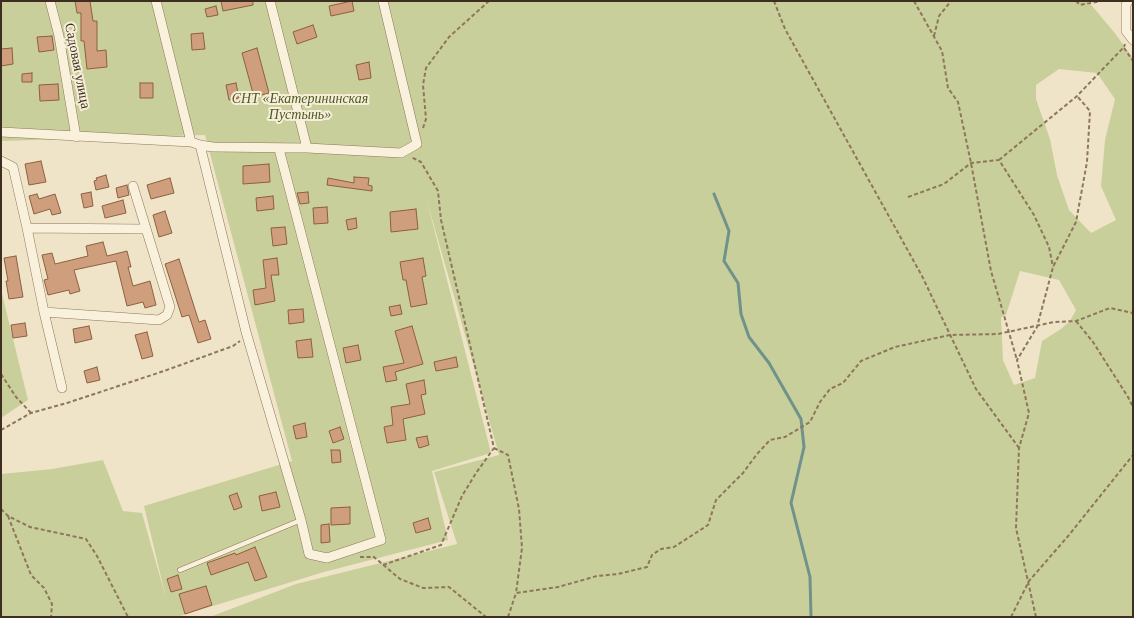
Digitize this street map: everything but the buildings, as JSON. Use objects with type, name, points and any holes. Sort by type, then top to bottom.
[{"type":"street","name":"Садовая улица","points":[[50,1],[59,36],[76,137]]},
{"type":"street","points":[[156,1],[246,332],[301,520],[309,554],[327,558],[381,540],[278,149]]},
{"type":"street","points":[[270,1],[307,148]]},
{"type":"street","points":[[1,132],[196,144],[213,147],[307,148],[401,153],[417,144],[384,1]]},
{"type":"street","points":[[1128,1],[1126,5],[1126,31],[1131,38]]},
{"type":"street","points":[[1,161],[13,167],[62,388]]},
{"type":"street","points":[[44,312],[159,320],[167,315],[170,307],[133,186]]},
{"type":"street","points":[[27,228],[145,229]]},
{"type":"lane","points":[[180,570],[301,520]]},
{"type":"path","points":[[423,128],[426,119],[423,85],[426,68],[449,37],[489,1]]},
{"type":"path","points":[[774,1],[785,29],[922,276],[976,389],[1019,448]]},
{"type":"path","points":[[914,1],[942,52],[948,88],[958,102],[990,271],[1017,360],[1028,413],[1019,448],[1016,528],[1036,617]]},
{"type":"path","points":[[934,36],[936,21],[950,1]]},
{"type":"path","points":[[1076,1],[1080,5],[1101,1]]},
{"type":"path","points":[[908,197],[944,184],[971,164],[999,160],[1077,96],[1131,38]]},
{"type":"path","points":[[1124,47],[1133,61]]},
{"type":"path","points":[[1017,360],[1037,326],[1054,267],[1076,222],[1087,162],[1090,111],[1077,96]]},
{"type":"path","points":[[384,565],[441,545],[462,496],[494,448],[441,220],[438,191],[421,162],[401,153]]},
{"type":"path","points":[[999,160],[1034,215],[1049,247],[1054,267]]},
{"type":"path","points":[[516,592],[558,587],[597,576],[618,574],[647,567],[652,555],[661,549],[674,547],[708,525],[716,500],[743,473],[770,440],[785,437],[810,422],[820,402],[830,389],[843,383],[861,361],[895,347],[950,336],[998,334],[1054,322],[1076,321],[1110,308],[1133,313]]},
{"type":"path","points":[[1076,321],[1093,342],[1133,407]]},
{"type":"path","points":[[1,430],[32,413],[138,380],[224,349],[242,340],[246,332]]},
{"type":"path","points":[[1,374],[16,397],[32,413]]},
{"type":"path","points":[[494,448],[508,455],[520,509],[522,548],[516,592],[508,617]]},
{"type":"path","points":[[1011,617],[1029,581],[1069,535],[1133,455]]},
{"type":"path","points":[[1,509],[8,516],[30,527],[86,539],[97,556],[128,617]]},
{"type":"path","points":[[8,516],[31,575],[44,588],[52,604],[51,617]]},
{"type":"path","points":[[356,557],[374,557],[400,579],[423,588],[449,588],[486,617]]},
{"type":"green space","name":"СНТ «Екатерининская Пустынь»","points":[[1,1],[1088,1],[1133,58],[1133,617],[210,617],[296,584],[457,544],[434,472],[499,455],[427,201],[491,453],[432,471],[448,540],[324,572],[177,617],[1,617],[1,474],[52,469],[103,460],[123,511],[142,513],[166,598],[144,506],[292,461],[205,135],[1,141]],"holes":[[[1059,69],[1097,73],[1115,99],[1105,140],[1101,186],[1116,220],[1091,233],[1069,210],[1057,175],[1050,139],[1036,99],[1036,85]],[[1020,271],[1059,280],[1076,310],[1070,321],[1042,341],[1035,378],[1014,385],[1003,360],[1001,317],[1006,315]]]},
{"type":"green space","points":[[1,290],[28,400],[1,418]]},
{"type":"waterway","points":[[714,194],[729,231],[724,261],[738,283],[741,314],[749,337],[769,363],[801,419],[804,447],[791,503],[810,577],[811,617]]}]
